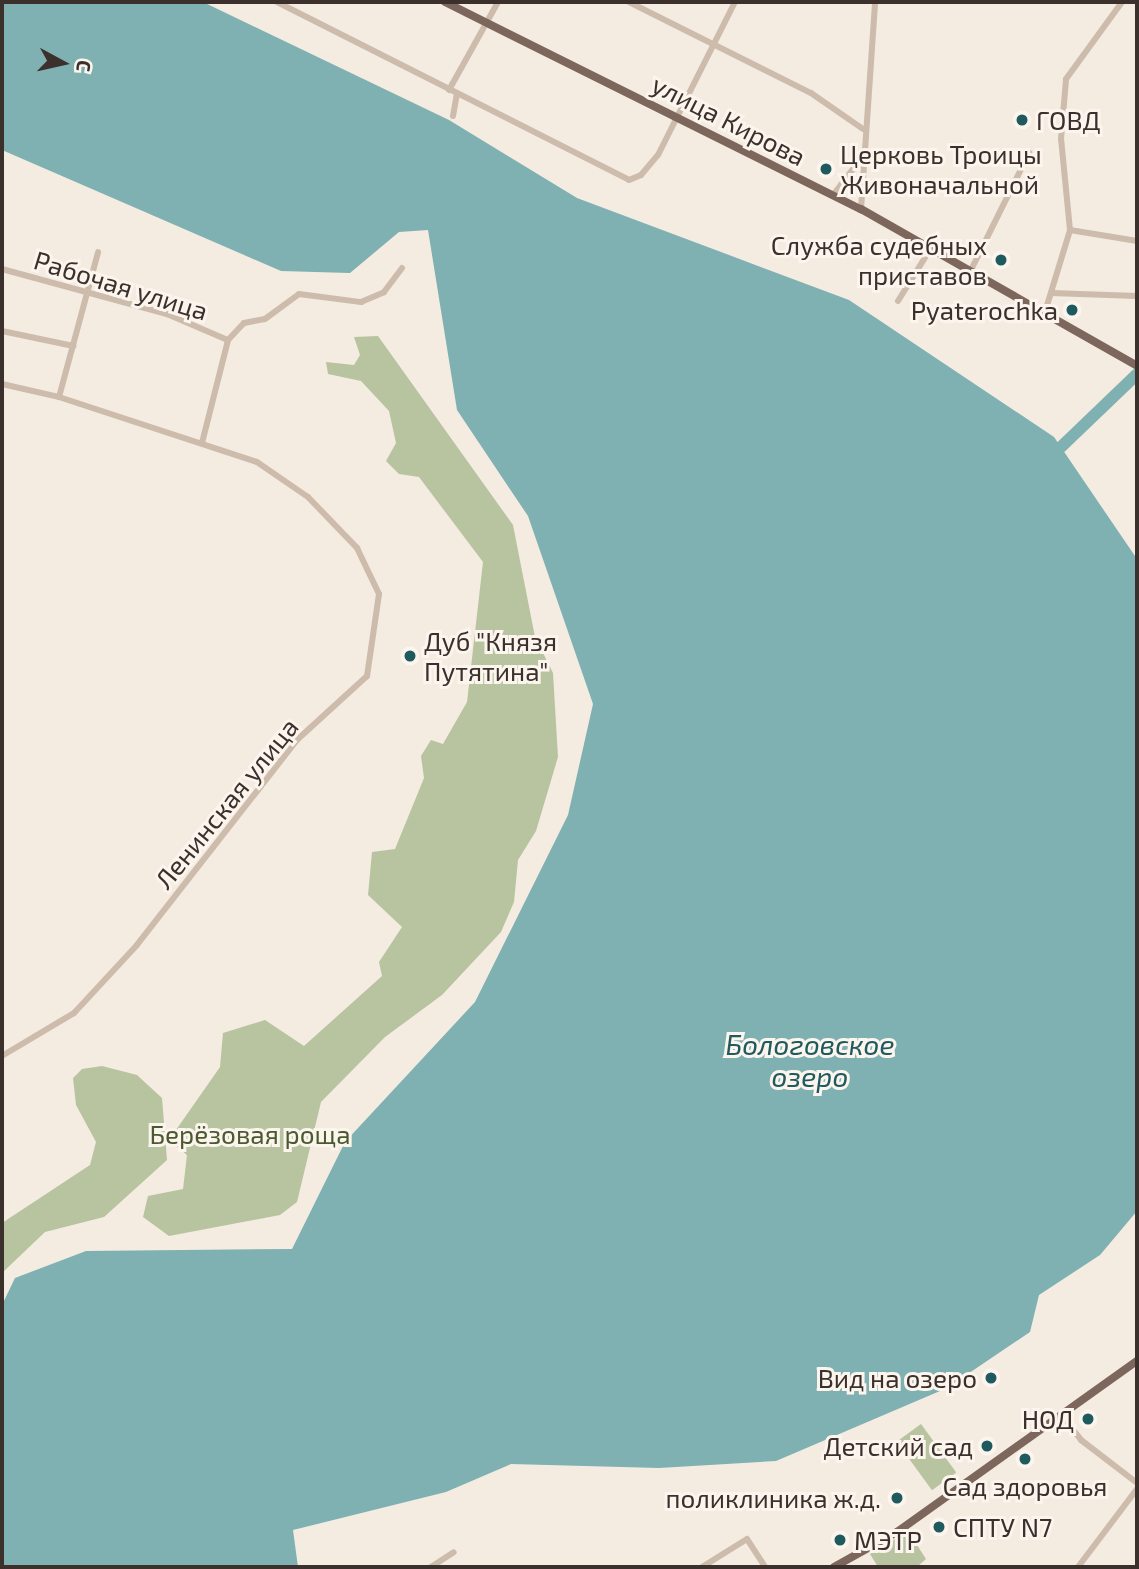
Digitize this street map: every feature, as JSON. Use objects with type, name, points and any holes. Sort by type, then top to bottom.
[{"type":"main road","name":"улица Кирова","points":[[445,2],[861,209],[1137,366]]},
{"type":"main road","points":[[835,1567],[897,1532],[1137,1361]]},
{"type":"street","points":[[277,2],[629,180],[648,169],[735,2]]},
{"type":"street","points":[[449,90],[498,2]]},
{"type":"street","points":[[629,2],[811,93],[863,130]]},
{"type":"street","points":[[861,209],[860,160],[875,2]]},
{"type":"street","points":[[1045,312],[1070,230],[1061,139],[1066,79],[1122,2]]},
{"type":"street","points":[[453,116],[457,94]]},
{"type":"street","points":[[971,270],[1029,153]]},
{"type":"street","points":[[833,195],[860,160]]},
{"type":"street","points":[[1070,230],[1137,241]]},
{"type":"street","points":[[898,301],[931,248]]},
{"type":"street","points":[[58,397],[98,252]]},
{"type":"street","points":[[202,443],[228,340],[244,323],[265,319],[299,294],[361,302],[384,292],[402,268]]},
{"type":"street","name":"Рабочая улица","points":[[2,269],[87,289],[228,340]]},
{"type":"street","points":[[1051,293],[1137,296]]},
{"type":"street","points":[[2,331],[73,346]]},
{"type":"street","name":"Ленинская улица","points":[[2,384],[58,397],[257,462],[288,483],[357,548],[379,594],[367,676],[297,740],[137,945],[74,1013],[2,1056]]},
{"type":"street","points":[[1061,1415],[1081,1440],[1137,1483]]},
{"type":"street","points":[[1078,1567],[1137,1489]]},
{"type":"street","points":[[702,1567],[747,1539],[765,1567]]},
{"type":"street","points":[[431,1567],[454,1552]]},
{"type":"green space","name":"Берёзовая роща","points":[[378,336],[513,525],[535,637],[553,673],[558,757],[536,831],[518,860],[514,902],[501,932],[442,995],[385,1037],[321,1102],[297,1202],[280,1215],[169,1236],[143,1217],[148,1196],[183,1189],[187,1155],[169,1140],[220,1067],[223,1033],[265,1020],[304,1046],[382,976],[379,962],[402,927],[368,895],[372,852],[395,849],[424,778],[421,756],[431,740],[443,744],[467,702],[483,562],[419,477],[399,474],[386,461],[396,443],[389,411],[361,381],[328,374],[326,362],[354,365],[360,355],[354,337]]},
{"type":"green space","name":"Берёзовая роща","points":[[102,1066],[137,1075],[162,1098],[167,1160],[104,1217],[45,1232],[2,1273],[2,1223],[90,1165],[96,1142],[76,1105],[73,1078],[82,1069]]},
{"type":"green space","points":[[921,1424],[956,1473],[932,1490],[897,1442]]},
{"type":"green space","points":[[908,1531],[926,1559],[917,1567],[878,1567],[870,1554]]},
{"type":"water","name":"Бологовское озеро","points":[[2,2],[203,2],[449,120],[577,198],[849,300],[1054,437],[1137,559],[1137,1211],[1100,1255],[1039,1295],[1030,1332],[947,1388],[776,1461],[659,1468],[511,1464],[446,1492],[293,1530],[298,1567],[2,1567],[2,1305],[15,1278],[86,1251],[292,1249],[345,1142],[475,1002],[568,815],[593,704],[528,516],[457,410],[428,230],[399,232],[350,273],[281,271],[2,150]]},
{"type":"waterway","points":[[1061,447],[1137,374]]},
{"type":"place","name":"ГОВД","points":[[1022,120]]},
{"type":"place","name":"Церковь Троицы Живоначальной","points":[[826,169]]},
{"type":"place","name":"Служба судебных приставов","points":[[1001,260]]},
{"type":"place","name":"Pyaterochka","points":[[1072,310]]},
{"type":"place","name":"Дуб \"Князя Путятина\"","points":[[410,656]]},
{"type":"place","name":"Вид на озеро","points":[[991,1378]]},
{"type":"place","name":"НОД","points":[[1088,1419]]},
{"type":"place","name":"Детский сад","points":[[987,1446]]},
{"type":"place","name":"Сад здоровья","points":[[1025,1459]]},
{"type":"place","name":"поликлиника ж.д.","points":[[897,1498]]},
{"type":"place","name":"СПТУ N7","points":[[939,1527]]},
{"type":"place","name":"МЭТР","points":[[840,1540]]}]
